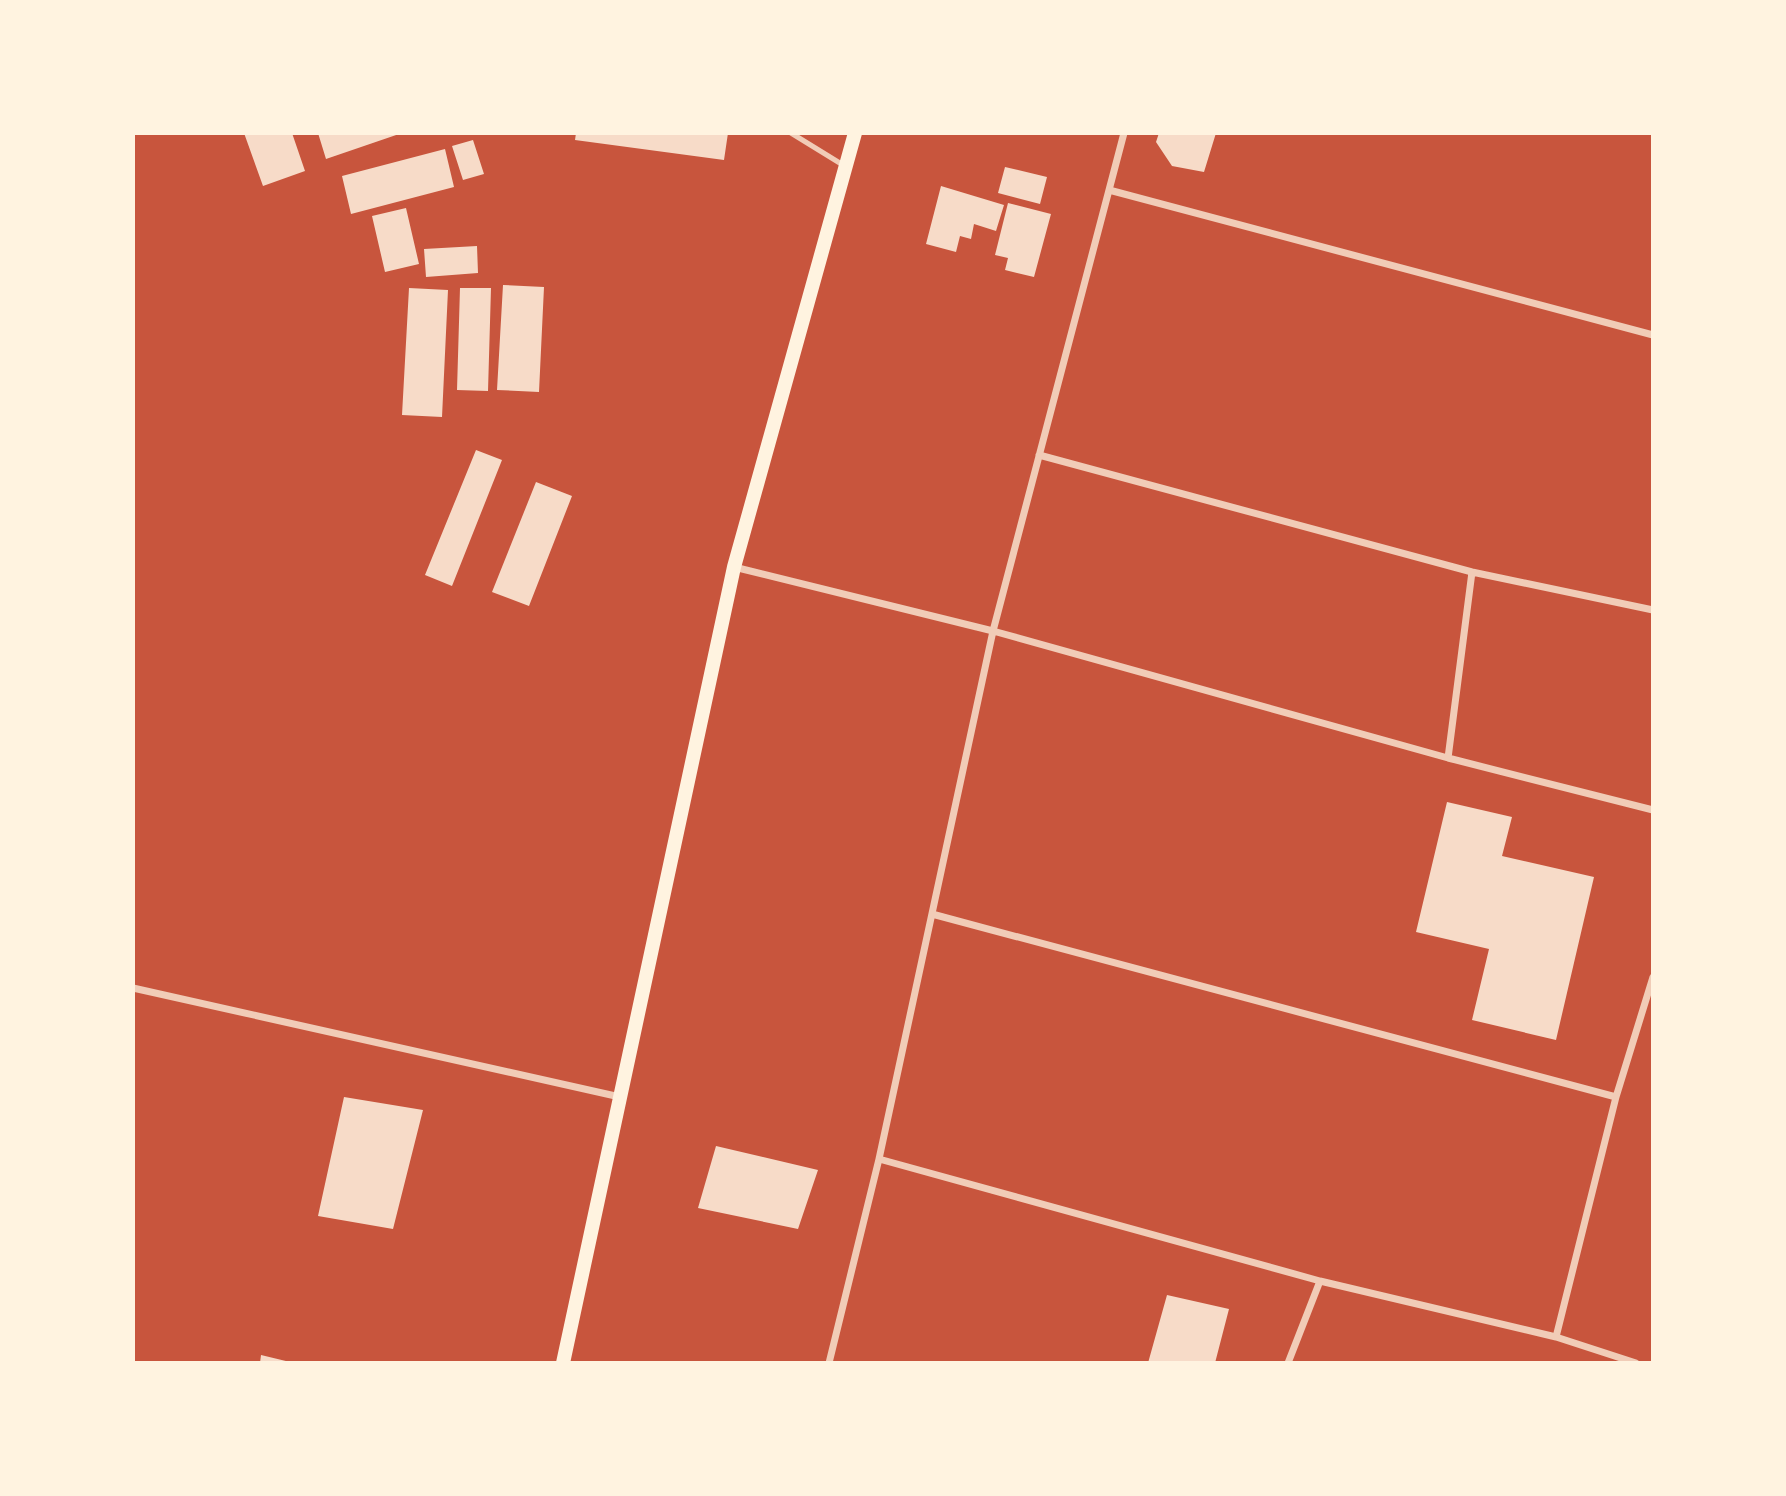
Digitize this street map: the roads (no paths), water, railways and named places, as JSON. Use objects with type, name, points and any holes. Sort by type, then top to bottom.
[{"type":"main road","points":[[563,1363],[734,567],[855,133]]},
{"type":"street","points":[[829,1363],[879,1159],[993,631],[1124,133]]},
{"type":"street","points":[[1109,190],[1653,335]]},
{"type":"street","points":[[1039,455],[1472,572],[1653,610]]},
{"type":"street","points":[[734,567],[993,631],[1448,758],[1653,810]]},
{"type":"street","points":[[1448,758],[1472,572]]},
{"type":"street","points":[[932,914],[1616,1097]]},
{"type":"street","points":[[1556,1337],[1616,1097],[1653,977]]},
{"type":"street","points":[[133,988],[620,1097]]},
{"type":"street","points":[[879,1159],[1320,1280],[1556,1337],[1636,1363]]},
{"type":"street","points":[[1288,1363],[1320,1280]]},
{"type":"lane","points":[[791,133],[846,167]]}]
